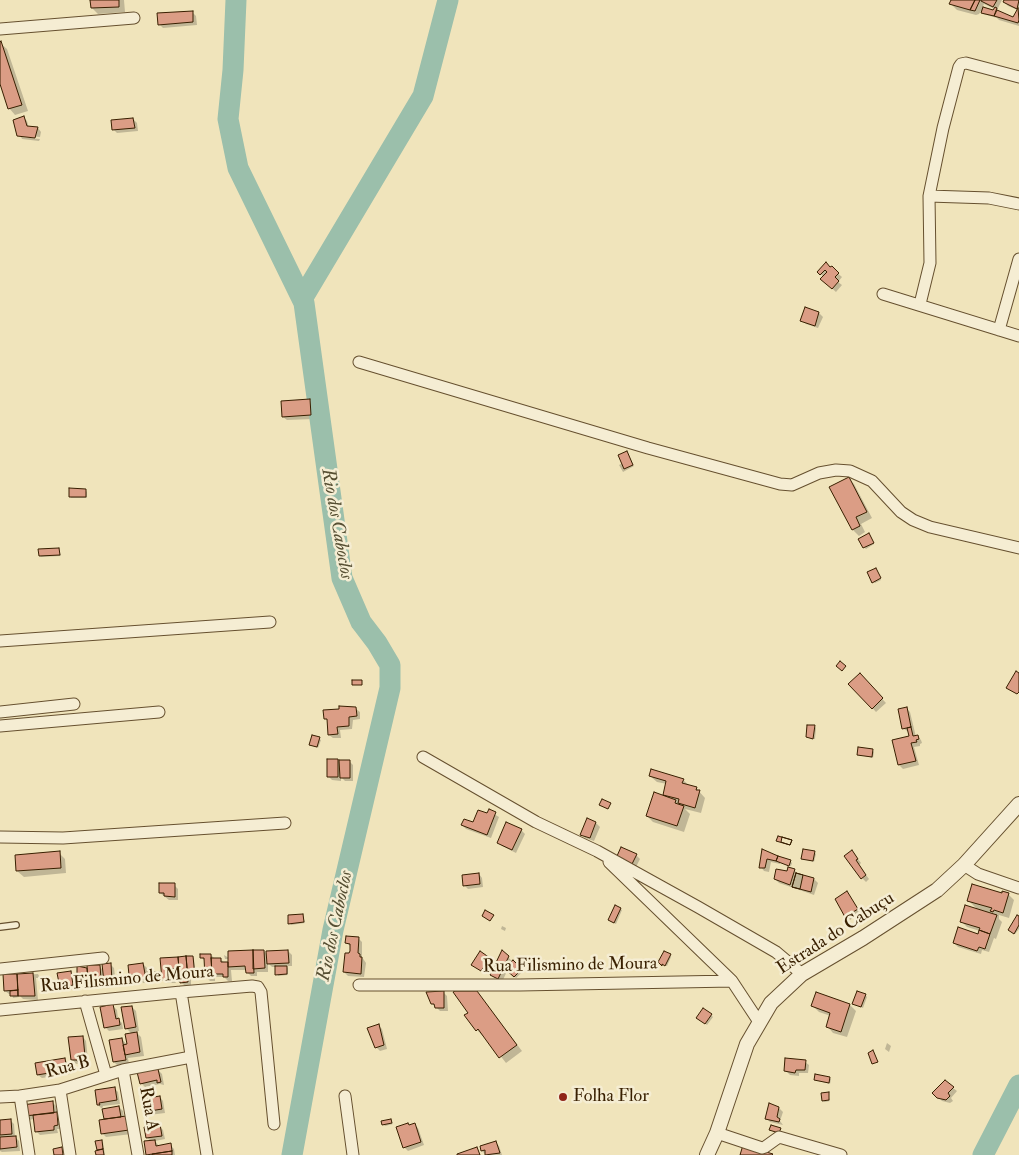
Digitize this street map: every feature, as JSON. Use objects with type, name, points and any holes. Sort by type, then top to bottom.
[{"type":"street","points":[[0,29],[134,18]]},
{"type":"street","points":[[920,304],[930,263],[929,196],[957,72],[961,64],[966,63],[1019,77]]},
{"type":"street","points":[[929,196],[989,198],[1019,204]]},
{"type":"street","points":[[999,330],[1019,259]]},
{"type":"street","points":[[883,294],[1019,336]]},
{"type":"street","points":[[359,362],[648,448],[780,484],[792,485],[819,473],[836,470],[850,471],[872,481],[901,512],[913,520],[930,527],[1019,548]]},
{"type":"street","points":[[0,641],[270,622]]},
{"type":"street","points":[[0,712],[74,704]]},
{"type":"street","points":[[0,726],[159,712]]},
{"type":"street","points":[[423,757],[536,822],[597,851],[776,952],[802,974]]},
{"type":"street","name":"Estrada do Cabuçu","points":[[707,1155],[717,1133],[747,1044],[771,1003],[802,974],[907,911],[937,890],[964,866],[1019,804]]},
{"type":"street","points":[[0,837],[63,838],[285,823]]},
{"type":"street","points":[[597,851],[732,981],[759,1022]]},
{"type":"street","points":[[964,866],[978,874],[1019,888]]},
{"type":"street","points":[[0,969],[103,958]]},
{"type":"street","name":"Rua Filismino de Moura","points":[[359,985],[520,985],[732,981]]},
{"type":"street","name":"Rua Filismino de Moura","points":[[0,1010],[181,992],[258,987],[261,992],[274,1124]]},
{"type":"street","points":[[181,992],[207,1155]]},
{"type":"street","points":[[85,1001],[106,1075]]},
{"type":"street","name":"Rua B","points":[[0,1097],[60,1090],[123,1070],[191,1057]]},
{"type":"street","name":"Rua A","points":[[123,1070],[138,1155]]},
{"type":"street","points":[[60,1090],[70,1155]]},
{"type":"street","points":[[20,1096],[29,1155]]},
{"type":"street","points":[[345,1096],[353,1155]]},
{"type":"street","points":[[717,1133],[762,1148],[779,1137],[842,1155]]},
{"type":"lane","points":[[0,927],[16,925]]},
{"type":"building","points":[[90,0],[119,0],[119,7],[91,8]]},
{"type":"building","points":[[951,0],[975,0],[970,10],[949,4]]},
{"type":"building","points":[[975,0],[980,0],[975,11],[970,10]]},
{"type":"building","points":[[981,0],[997,0],[993,7]]},
{"type":"building","points":[[1004,0],[1019,0],[1017,9],[1003,2]]},
{"type":"building","points":[[983,7],[993,10],[995,7],[997,8],[994,16],[981,13]]},
{"type":"building","points":[[1018,8],[1018,23],[994,16],[997,10],[1013,17]]},
{"type":"building","points":[[193,11],[193,22],[158,25],[157,13]]},
{"type":"building","points":[[1,41],[22,105],[8,109],[0,84]]},
{"type":"building","points":[[24,116],[27,126],[38,127],[35,138],[17,136],[13,120]]},
{"type":"building","points":[[133,118],[135,128],[112,130],[111,120]]},
{"type":"building","points":[[826,262],[839,273],[835,277],[839,281],[832,289],[820,279],[827,272],[825,270],[820,275],[817,272]]},
{"type":"building","points":[[805,307],[819,312],[815,326],[800,321]]},
{"type":"building","points":[[310,399],[311,415],[282,417],[281,401]]},
{"type":"building","points":[[627,451],[633,465],[624,469],[618,455]]},
{"type":"building","points":[[849,477],[867,512],[856,517],[860,526],[852,530],[829,487]]},
{"type":"building","points":[[69,488],[86,489],[86,497],[69,497]]},
{"type":"building","points":[[869,533],[874,543],[863,548],[858,539]]},
{"type":"building","points":[[59,548],[60,555],[39,556],[38,549]]},
{"type":"building","points":[[876,568],[881,578],[872,583],[867,572]]},
{"type":"building","points":[[840,661],[846,666],[842,671],[836,666]]},
{"type":"building","points":[[1016,671],[1019,673],[1019,692],[1017,694],[1006,688]]},
{"type":"building","points":[[860,673],[883,698],[872,709],[848,684]]},
{"type":"building","points":[[352,680],[362,680],[362,685],[352,685]]},
{"type":"building","points":[[339,706],[356,707],[357,716],[349,717],[349,726],[337,727],[338,734],[328,735],[327,719],[324,719],[323,710],[339,709]]},
{"type":"building","points":[[907,707],[911,727],[902,729],[898,709]]},
{"type":"building","points":[[807,725],[815,725],[813,739],[806,737]]},
{"type":"building","points":[[911,727],[913,736],[918,735],[919,739],[916,740],[917,742],[911,743],[916,761],[898,765],[892,740],[909,736],[907,728]]},
{"type":"building","points":[[312,735],[320,737],[317,747],[309,745]]},
{"type":"building","points":[[858,747],[873,749],[872,757],[857,755]]},
{"type":"building","points":[[327,759],[338,759],[338,777],[327,777]]},
{"type":"building","points":[[339,760],[350,760],[350,778],[340,778]]},
{"type":"building","points":[[651,769],[684,779],[682,783],[697,787],[696,790],[700,790],[695,808],[678,803],[679,799],[663,795],[666,781],[649,776]]},
{"type":"building","points":[[654,792],[676,800],[675,803],[684,806],[677,826],[646,816]]},
{"type":"building","points":[[602,799],[611,803],[608,809],[599,805]]},
{"type":"building","points":[[489,809],[496,812],[487,835],[461,825],[464,819],[473,822],[478,810],[487,813]]},
{"type":"building","points":[[587,818],[596,822],[590,838],[580,835]]},
{"type":"building","points":[[506,822],[522,829],[512,850],[497,843]]},
{"type":"building","points":[[778,836],[792,840],[790,845],[776,841]]},
{"type":"building","points":[[782,837],[792,840],[790,845],[781,842]]},
{"type":"building","points":[[621,847],[637,854],[632,864],[617,856]]},
{"type":"building","points":[[762,849],[778,856],[776,861],[767,859],[765,868],[759,868]]},
{"type":"building","points":[[803,849],[815,851],[813,861],[801,859]]},
{"type":"building","points":[[852,850],[866,875],[861,879],[844,856]]},
{"type":"building","points":[[60,851],[61,868],[16,871],[15,855]]},
{"type":"building","points":[[778,856],[791,860],[789,866],[776,861]]},
{"type":"building","points":[[788,867],[795,869],[790,885],[774,879],[776,869],[787,871]]},
{"type":"building","points":[[479,873],[480,884],[463,886],[462,875]]},
{"type":"building","points":[[796,873],[803,875],[800,889],[792,887]]},
{"type":"building","points":[[796,873],[814,878],[811,892],[792,887]]},
{"type":"building","points":[[159,883],[175,883],[175,897],[164,896],[164,893],[159,893]]},
{"type":"building","points":[[972,884],[1002,893],[1002,891],[1009,893],[1003,913],[994,910],[993,912],[990,911],[992,908],[967,901]]},
{"type":"building","points":[[847,891],[858,909],[845,917],[835,899]]},
{"type":"building","points":[[615,905],[621,908],[614,923],[608,920]]},
{"type":"building","points":[[965,905],[997,915],[990,934],[979,930],[980,928],[960,922]]},
{"type":"building","points":[[485,910],[494,915],[490,921],[482,916]]},
{"type":"building","points":[[303,914],[304,922],[288,924],[288,915]]},
{"type":"building","points":[[1017,915],[1019,916],[1019,925],[1014,934],[1008,930]]},
{"type":"building","points":[[958,927],[978,934],[979,930],[990,934],[985,949],[979,947],[977,951],[953,943]]},
{"type":"building","points":[[346,936],[359,937],[358,953],[362,957],[361,974],[343,972],[345,953],[350,951],[350,944],[345,943]]},
{"type":"building","points":[[253,950],[254,973],[246,973],[245,966],[228,967],[228,951]]},
{"type":"building","points":[[253,950],[264,950],[265,968],[253,969]]},
{"type":"building","points":[[288,950],[289,963],[267,964],[266,951]]},
{"type":"building","points":[[502,950],[509,956],[498,979],[490,975]]},
{"type":"building","points":[[480,951],[490,958],[481,971],[471,965]]},
{"type":"building","points":[[664,951],[671,954],[665,966],[662,964],[662,966],[658,962]]},
{"type":"building","points":[[200,954],[211,954],[212,978],[205,978],[204,958],[200,958]]},
{"type":"building","points":[[186,956],[188,982],[180,983],[178,957]]},
{"type":"building","points":[[186,956],[193,956],[195,977],[188,977]]},
{"type":"building","points":[[178,957],[179,968],[169,969],[170,976],[173,979],[162,980],[160,958]]},
{"type":"building","points":[[211,958],[221,958],[221,962],[228,962],[228,977],[223,977],[223,974],[212,974]]},
{"type":"building","points":[[513,960],[522,969],[514,977],[504,968]]},
{"type":"building","points":[[111,963],[112,982],[104,982],[102,964]]},
{"type":"building","points":[[143,963],[146,979],[138,980],[137,974],[129,975],[128,965]]},
{"type":"building","points":[[87,965],[100,965],[101,979],[95,980],[95,983],[88,983]]},
{"type":"building","points":[[77,966],[87,968],[88,983],[77,983]]},
{"type":"building","points":[[275,966],[287,966],[287,974],[275,975]]},
{"type":"building","points":[[71,971],[73,985],[60,988],[57,973]]},
{"type":"building","points":[[175,971],[179,971],[180,981],[176,981]]},
{"type":"building","points":[[148,972],[160,972],[160,978],[148,979]]},
{"type":"building","points":[[33,973],[35,996],[18,996],[17,974]]},
{"type":"building","points":[[3,974],[17,974],[18,990],[4,991]]},
{"type":"building","points":[[18,990],[18,996],[10,996],[10,991]]},
{"type":"building","points":[[444,991],[444,1008],[435,1008],[434,1004],[431,1004],[426,992]]},
{"type":"building","points":[[477,991],[517,1045],[499,1058],[478,1029],[476,1031],[464,1015],[468,1013],[453,992]]},
{"type":"building","points":[[857,991],[866,994],[861,1007],[852,1004]]},
{"type":"building","points":[[816,992],[850,1004],[841,1032],[826,1027],[830,1013],[811,1006]]},
{"type":"building","points":[[113,1004],[116,1019],[119,1018],[120,1025],[104,1028],[100,1007]]},
{"type":"building","points":[[132,1006],[136,1027],[125,1029],[121,1007]]},
{"type":"building","points":[[703,1008],[712,1014],[705,1024],[696,1018]]},
{"type":"building","points":[[379,1024],[384,1045],[375,1048],[367,1028]]},
{"type":"building","points":[[137,1032],[140,1052],[125,1055],[123,1045],[127,1044],[125,1034]]},
{"type":"building","points":[[83,1036],[85,1056],[82,1058],[85,1063],[71,1060],[68,1037]]},
{"type":"building","points":[[122,1038],[126,1060],[113,1062],[109,1040]]},
{"type":"building","points":[[873,1050],[878,1062],[872,1064],[868,1053]]},
{"type":"building","points":[[65,1058],[67,1070],[37,1075],[35,1063]]},
{"type":"building","points":[[785,1058],[806,1060],[805,1070],[796,1070],[795,1073],[784,1071]]},
{"type":"building","points":[[158,1069],[161,1082],[157,1083],[157,1080],[140,1084],[137,1072]]},
{"type":"building","points":[[815,1074],[830,1077],[829,1083],[814,1080]]},
{"type":"building","points":[[945,1080],[954,1087],[948,1093],[950,1096],[946,1100],[937,1098],[932,1093]]},
{"type":"building","points":[[115,1087],[117,1100],[97,1105],[95,1090]]},
{"type":"building","points":[[829,1092],[829,1100],[822,1101],[821,1093]]},
{"type":"building","points":[[160,1096],[162,1109],[144,1112],[142,1099]]},
{"type":"building","points":[[53,1101],[54,1113],[24,1116],[22,1105]]},
{"type":"building","points":[[769,1103],[779,1107],[777,1117],[780,1119],[779,1122],[765,1119]]},
{"type":"building","points":[[119,1106],[121,1117],[104,1119],[102,1109]]},
{"type":"building","points":[[57,1112],[58,1125],[54,1126],[54,1130],[35,1132],[33,1115]]},
{"type":"building","points":[[126,1116],[129,1130],[101,1134],[99,1120]]},
{"type":"building","points":[[11,1119],[12,1134],[0,1135],[0,1120]]},
{"type":"building","points":[[391,1119],[392,1123],[382,1125],[381,1121]]},
{"type":"building","points":[[408,1123],[409,1125],[415,1123],[421,1142],[403,1148],[396,1127]]},
{"type":"building","points":[[160,1124],[162,1136],[146,1138],[144,1127]]},
{"type":"building","points":[[771,1125],[781,1128],[779,1133],[769,1130]]},
{"type":"building","points":[[16,1136],[17,1147],[0,1149],[0,1137]]},
{"type":"building","points":[[102,1140],[103,1149],[97,1150],[95,1141]]},
{"type":"building","points":[[155,1140],[156,1146],[171,1143],[172,1151],[146,1155],[144,1141]]},
{"type":"building","points":[[496,1141],[500,1153],[485,1155],[485,1150],[481,1151],[480,1146]]},
{"type":"building","points":[[743,1145],[773,1154],[740,1155]]},
{"type":"building","points":[[62,1147],[63,1155],[54,1155],[53,1149]]},
{"type":"building","points":[[477,1147],[480,1155],[457,1155],[457,1154]]},
{"type":"building","points":[[103,1149],[104,1155],[96,1155],[95,1151]]},
{"type":"building","points":[[172,1151],[172,1155],[152,1155],[152,1154]]},
{"type":"waterway","name":"Rio dos Caboclos","points":[[236,0],[233,70],[228,119],[238,168],[304,303],[342,578],[361,622],[377,643],[390,665],[390,688],[333,930],[292,1155]]},
{"type":"waterway","name":"Rio dos Caboclos","points":[[302,299],[423,96],[448,0]]},
{"type":"waterway","points":[[983,1155],[1019,1085]]},
{"type":"place","name":"Folha Flor","points":[[563,1097]]}]
